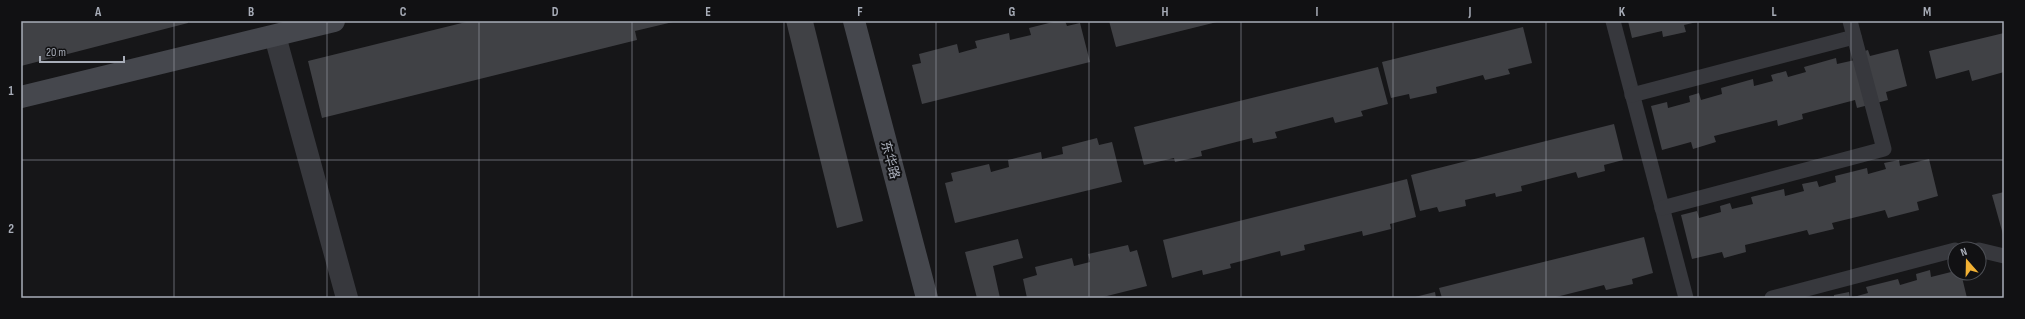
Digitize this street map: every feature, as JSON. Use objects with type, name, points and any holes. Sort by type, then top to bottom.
[{"type":"street","points":[[21,97],[334,21]]},
{"type":"street","name":"东华路","points":[[854,21],[927,298]]},
{"type":"street","points":[[275,36],[347,298]]},
{"type":"lane","points":[[1613,21],[1686,298]]},
{"type":"lane","points":[[1662,208],[1884,149],[1850,21]]},
{"type":"lane","points":[[1632,95],[1854,37]]},
{"type":"lane","points":[[1772,298],[1947,251]]},
{"type":"lane","points":[[1987,251],[2004,256]]},
{"type":"building","points":[[21,21],[188,21],[188,23],[21,66]]},
{"type":"building","points":[[470,21],[673,22],[635,31],[637,40],[322,118],[308,61]]},
{"type":"building","points":[[786,21],[813,21],[863,221],[837,228]]},
{"type":"building","points":[[1057,21],[1065,21],[1067,26],[1080,23],[1090,62],[922,104],[912,65],[921,63],[919,54],[957,44],[959,53],[977,48],[975,41],[1009,33],[1010,40],[1031,35],[1029,28]]},
{"type":"building","points":[[1109,21],[1217,21],[1217,22],[1116,47]]},
{"type":"building","points":[[1628,21],[1697,22],[1684,25],[1686,32],[1663,37],[1662,31],[1632,38]]},
{"type":"building","points":[[1523,27],[1532,63],[1508,69],[1510,74],[1485,80],[1483,75],[1436,87],[1437,93],[1410,99],[1409,94],[1391,98],[1382,62]]},
{"type":"building","points":[[2004,33],[2004,72],[1972,81],[1969,70],[1936,79],[1929,51]]},
{"type":"building","points":[[1898,49],[1907,86],[1886,92],[1888,100],[1857,108],[1855,100],[1802,114],[1803,119],[1778,126],[1777,120],[1714,136],[1716,142],[1693,149],[1691,142],[1662,150],[1651,106],[1667,102],[1668,108],[1690,102],[1689,96],[1699,93],[1701,100],[1722,94],[1721,88],[1753,79],[1754,86],[1773,81],[1771,75],[1786,71],[1788,77],[1806,72],[1804,67],[1836,58],[1837,64],[1855,60],[1854,54],[1868,50],[1870,56]]},
{"type":"building","points":[[1378,67],[1388,104],[1361,111],[1363,116],[1335,123],[1333,117],[1275,132],[1277,138],[1253,143],[1252,138],[1201,151],[1202,156],[1175,162],[1174,158],[1144,165],[1134,127]]},
{"type":"building","points":[[1614,124],[1623,160],[1604,165],[1605,171],[1578,178],[1576,172],[1521,186],[1522,191],[1496,197],[1495,193],[1465,200],[1466,206],[1439,212],[1437,207],[1420,211],[1411,175]]},
{"type":"building","points":[[1097,138],[1099,145],[1112,142],[1122,182],[955,223],[945,183],[953,181],[951,173],[989,164],[991,172],[1009,167],[1008,160],[1041,152],[1042,159],[1063,154],[1062,147]]},
{"type":"building","points":[[1929,159],[1938,196],[1917,202],[1919,210],[1888,218],[1885,210],[1832,223],[1834,229],[1809,235],[1807,230],[1745,245],[1746,252],[1724,258],[1722,252],[1692,259],[1681,215],[1697,211],[1699,218],[1721,212],[1720,206],[1730,203],[1732,209],[1753,204],[1751,197],[1784,189],[1785,196],[1804,191],[1802,184],[1817,181],[1819,187],[1836,182],[1835,176],[1867,168],[1868,174],[1886,169],[1884,163],[1899,160],[1900,166]]},
{"type":"building","points":[[1407,179],[1416,217],[1390,224],[1391,229],[1363,236],[1362,231],[1304,245],[1305,250],[1281,256],[1280,251],[1230,264],[1231,268],[1203,275],[1202,270],[1172,278],[1163,240]]},
{"type":"building","points":[[2004,192],[2004,238],[1992,195]]},
{"type":"building","points":[[1644,237],[1653,273],[1632,279],[1633,284],[1606,290],[1604,285],[1552,298],[1442,298],[1439,288]]},
{"type":"building","points":[[1018,239],[1023,258],[993,266],[1000,298],[977,298],[965,252]]},
{"type":"building","points":[[1128,245],[1130,252],[1137,250],[1147,286],[1099,298],[1027,298],[1023,279],[1037,275],[1035,267],[1072,258],[1074,266],[1090,262],[1088,254]]},
{"type":"building","points":[[1930,270],[1931,277],[1947,273],[1947,281],[1963,281],[1967,298],[1850,298],[1868,293],[1866,287],[1898,279],[1900,285],[1917,280],[1916,274]]},
{"type":"building","points":[[1435,292],[1436,298],[1415,298],[1415,297]]},
{"type":"building","points":[[1849,292],[1850,298],[1834,298],[1834,295]]}]
